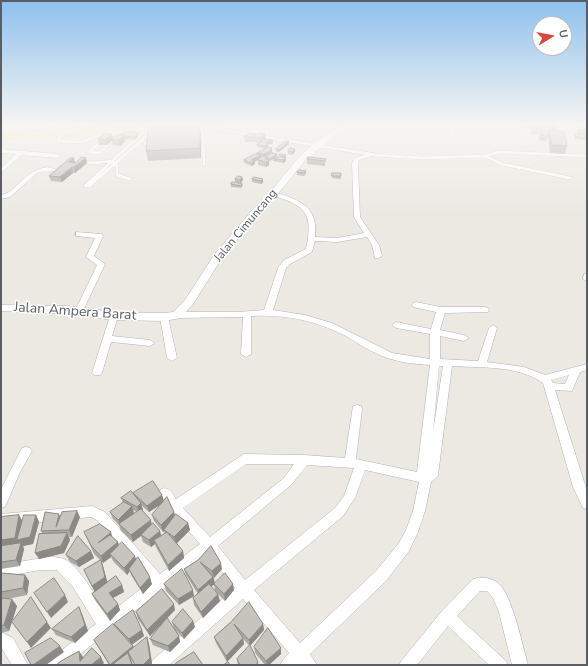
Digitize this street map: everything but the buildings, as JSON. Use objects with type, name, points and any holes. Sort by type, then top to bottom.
[{"type":"street","points":[[1,171],[17,156]]},
{"type":"street","name":"Jalan Cimuncang","points":[[177,315],[189,302],[218,257],[305,156]]},
{"type":"street","points":[[369,156],[357,159],[355,163],[357,217],[378,248],[378,256]]},
{"type":"street","points":[[1,197],[8,196],[40,169],[48,168],[55,170]]},
{"type":"street","points":[[268,312],[281,270],[287,262],[307,252],[312,239],[313,223],[306,209],[294,201],[273,194]]},
{"type":"street","points":[[79,234],[98,236],[90,257],[101,264],[79,311]]},
{"type":"street","points":[[312,239],[337,240],[369,234]]},
{"type":"street","points":[[416,305],[440,310],[485,310]]},
{"type":"street","name":"Jalan Ampera Barat","points":[[1,308],[42,308],[114,316],[164,317]]},
{"type":"street","points":[[288,665],[381,576],[404,547],[412,532],[426,479],[432,475],[431,402],[435,362],[435,332],[440,310]]},
{"type":"street","points":[[172,358],[164,317],[177,315],[248,314],[268,312],[325,323],[347,333],[380,352],[420,361],[448,364],[482,364],[532,372],[547,382],[568,388],[576,369]]},
{"type":"street","points":[[246,354],[248,314]]},
{"type":"street","points":[[97,374],[114,316]]},
{"type":"street","points":[[396,325],[464,338]]},
{"type":"street","points":[[482,364],[493,328]]},
{"type":"street","points":[[108,340],[150,343]]},
{"type":"street","points":[[432,433],[442,404],[448,364]]},
{"type":"street","points":[[547,382],[576,369],[587,367]]},
{"type":"street","points":[[547,382],[579,487],[587,504]]},
{"type":"street","points":[[431,402],[442,404]]},
{"type":"street","points":[[158,665],[244,589],[340,512],[349,498],[356,463],[357,408]]},
{"type":"street","points":[[1,503],[14,470],[26,451]]},
{"type":"street","points":[[174,508],[244,459],[356,463],[426,479]]},
{"type":"street","points":[[54,665],[209,545],[288,481],[304,460]]},
{"type":"street","points":[[165,493],[174,508],[209,545],[244,589],[309,665]]},
{"type":"street","points":[[1,520],[92,511],[101,516],[159,583]]},
{"type":"street","points":[[1,571],[45,564],[60,564],[73,576],[105,626]]},
{"type":"street","points":[[407,665],[447,616],[476,585],[487,584],[496,589],[502,603],[520,665]]},
{"type":"street","points":[[447,616],[500,665]]},
{"type":"street","points":[[1,639],[8,643],[20,665]]},
{"type":"lane","points":[[119,156],[113,162],[89,186],[84,186],[113,162],[121,156]]},
{"type":"lane","points":[[203,156],[204,165]]},
{"type":"lane","points":[[385,156],[406,158],[482,156]]},
{"type":"lane","points":[[485,156],[500,164],[570,178]]},
{"type":"lane","points":[[77,162],[113,162]]},
{"type":"lane","points":[[113,162],[117,166],[117,176],[130,179]]}]
